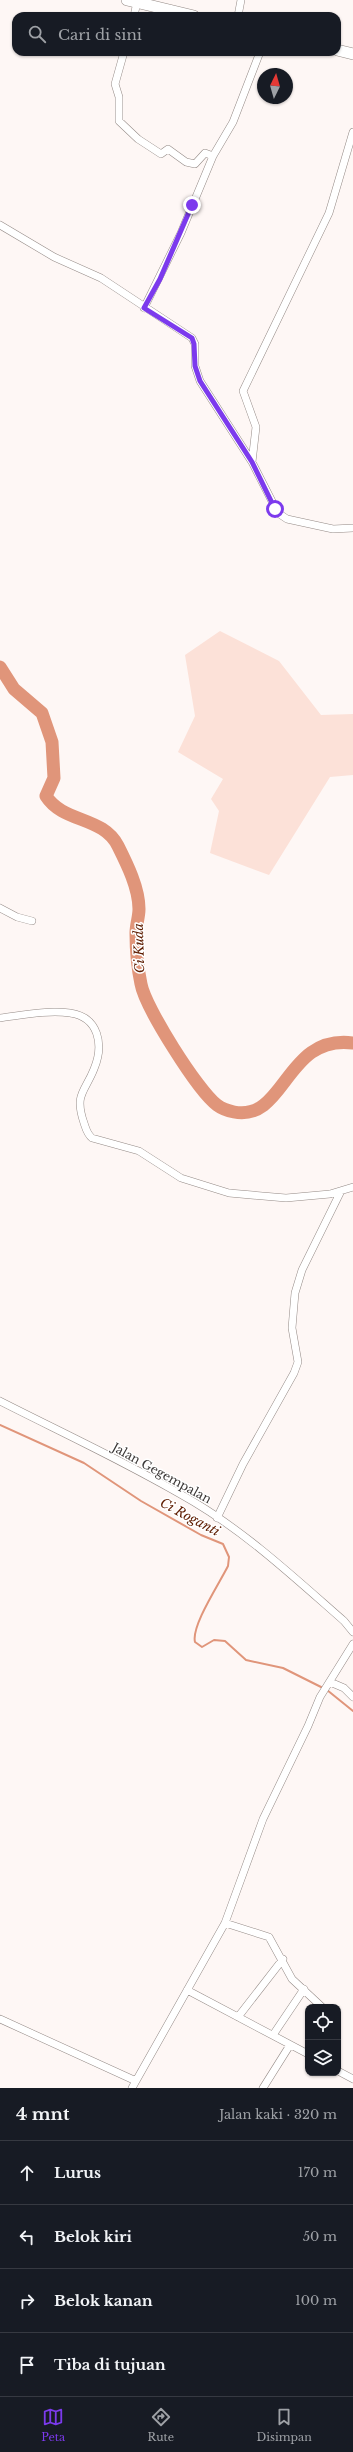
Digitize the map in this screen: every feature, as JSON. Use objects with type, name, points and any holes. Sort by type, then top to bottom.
[{"type":"highway","points":[[132,1],[177,12]]},
{"type":"highway","points":[[341,51],[353,54]]},
{"type":"street","points":[[239,12],[241,0]]},
{"type":"street","points":[[132,1],[133,12]]},
{"type":"street","points":[[123,56],[115,84],[119,96],[119,122],[138,139],[161,154],[168,149],[186,162],[196,164],[205,153],[213,156]]},
{"type":"street","points":[[144,308],[172,254],[213,156],[233,122],[258,56]]},
{"type":"street","points":[[252,462],[256,426],[243,391],[329,213],[353,132]]},
{"type":"street","points":[[0,225],[54,257],[100,278],[192,338],[194,344],[195,366],[200,381],[252,462],[275,509],[283,517],[333,529],[353,528]]},
{"type":"street","points":[[0,908],[17,917],[32,921]]},
{"type":"street","points":[[0,1018],[47,1012],[71,1013],[86,1017],[93,1024],[97,1030],[99,1050],[94,1070],[82,1089],[79,1102],[80,1111],[88,1135],[92,1138],[139,1151],[181,1178],[229,1193],[286,1198],[330,1194],[353,1187]]},
{"type":"street","points":[[217,1518],[243,1464],[294,1373],[298,1362],[292,1328],[295,1293],[302,1270],[341,1191]]},
{"type":"street","name":"Jalan Gegempalan","points":[[0,1401],[97,1449],[196,1503],[265,1552],[344,1621],[353,1632]]},
{"type":"street","points":[[132,2088],[225,1923],[263,1819],[290,1766],[320,1697],[329,1685],[353,1644]]},
{"type":"street","points":[[329,1685],[344,1688],[353,1697]]},
{"type":"street","points":[[225,1923],[269,1936],[283,1959],[292,1979],[319,2004]]},
{"type":"street","points":[[238,2017],[283,1959]]},
{"type":"street","points":[[273,2035],[304,1989]]},
{"type":"street","points":[[187,1990],[305,2052]]},
{"type":"street","points":[[0,2019],[136,2081]]},
{"type":"street","points":[[263,2088],[290,2045]]},
{"type":"street","points":[[341,2073],[353,2079]]},
{"type":"shaded area","points":[[220,631],[279,661],[321,715],[353,714],[353,775],[330,777],[269,875],[210,853],[219,811],[211,799],[223,779],[178,752],[195,716],[185,655]]},
{"type":"waterway","name":"Ci Kuda","points":[[0,667],[14,689],[42,713],[52,742],[54,778],[46,796],[53,805],[62,811],[103,829],[111,836],[118,846],[132,876],[137,893],[139,912],[136,933],[141,984],[152,1011],[173,1048],[208,1097],[217,1105],[227,1110],[234,1112],[251,1112],[265,1104],[277,1092],[299,1064],[313,1051],[330,1044],[353,1043]]},
{"type":"waterway","name":"Ci Roganti","points":[[0,1425],[84,1463],[141,1501],[201,1535],[223,1544],[229,1557],[228,1566],[201,1616],[197,1626],[195,1642],[202,1647],[214,1640],[225,1641],[246,1660],[283,1668],[323,1688]]},
{"type":"waterway","name":"Ci Roganti","points":[[327,1690],[353,1711]]},
{"type":"route","points":[[192,205],[150,301],[144,308],[192,338],[195,350],[195,366],[200,381],[232,428],[252,462],[275,509]]}]
